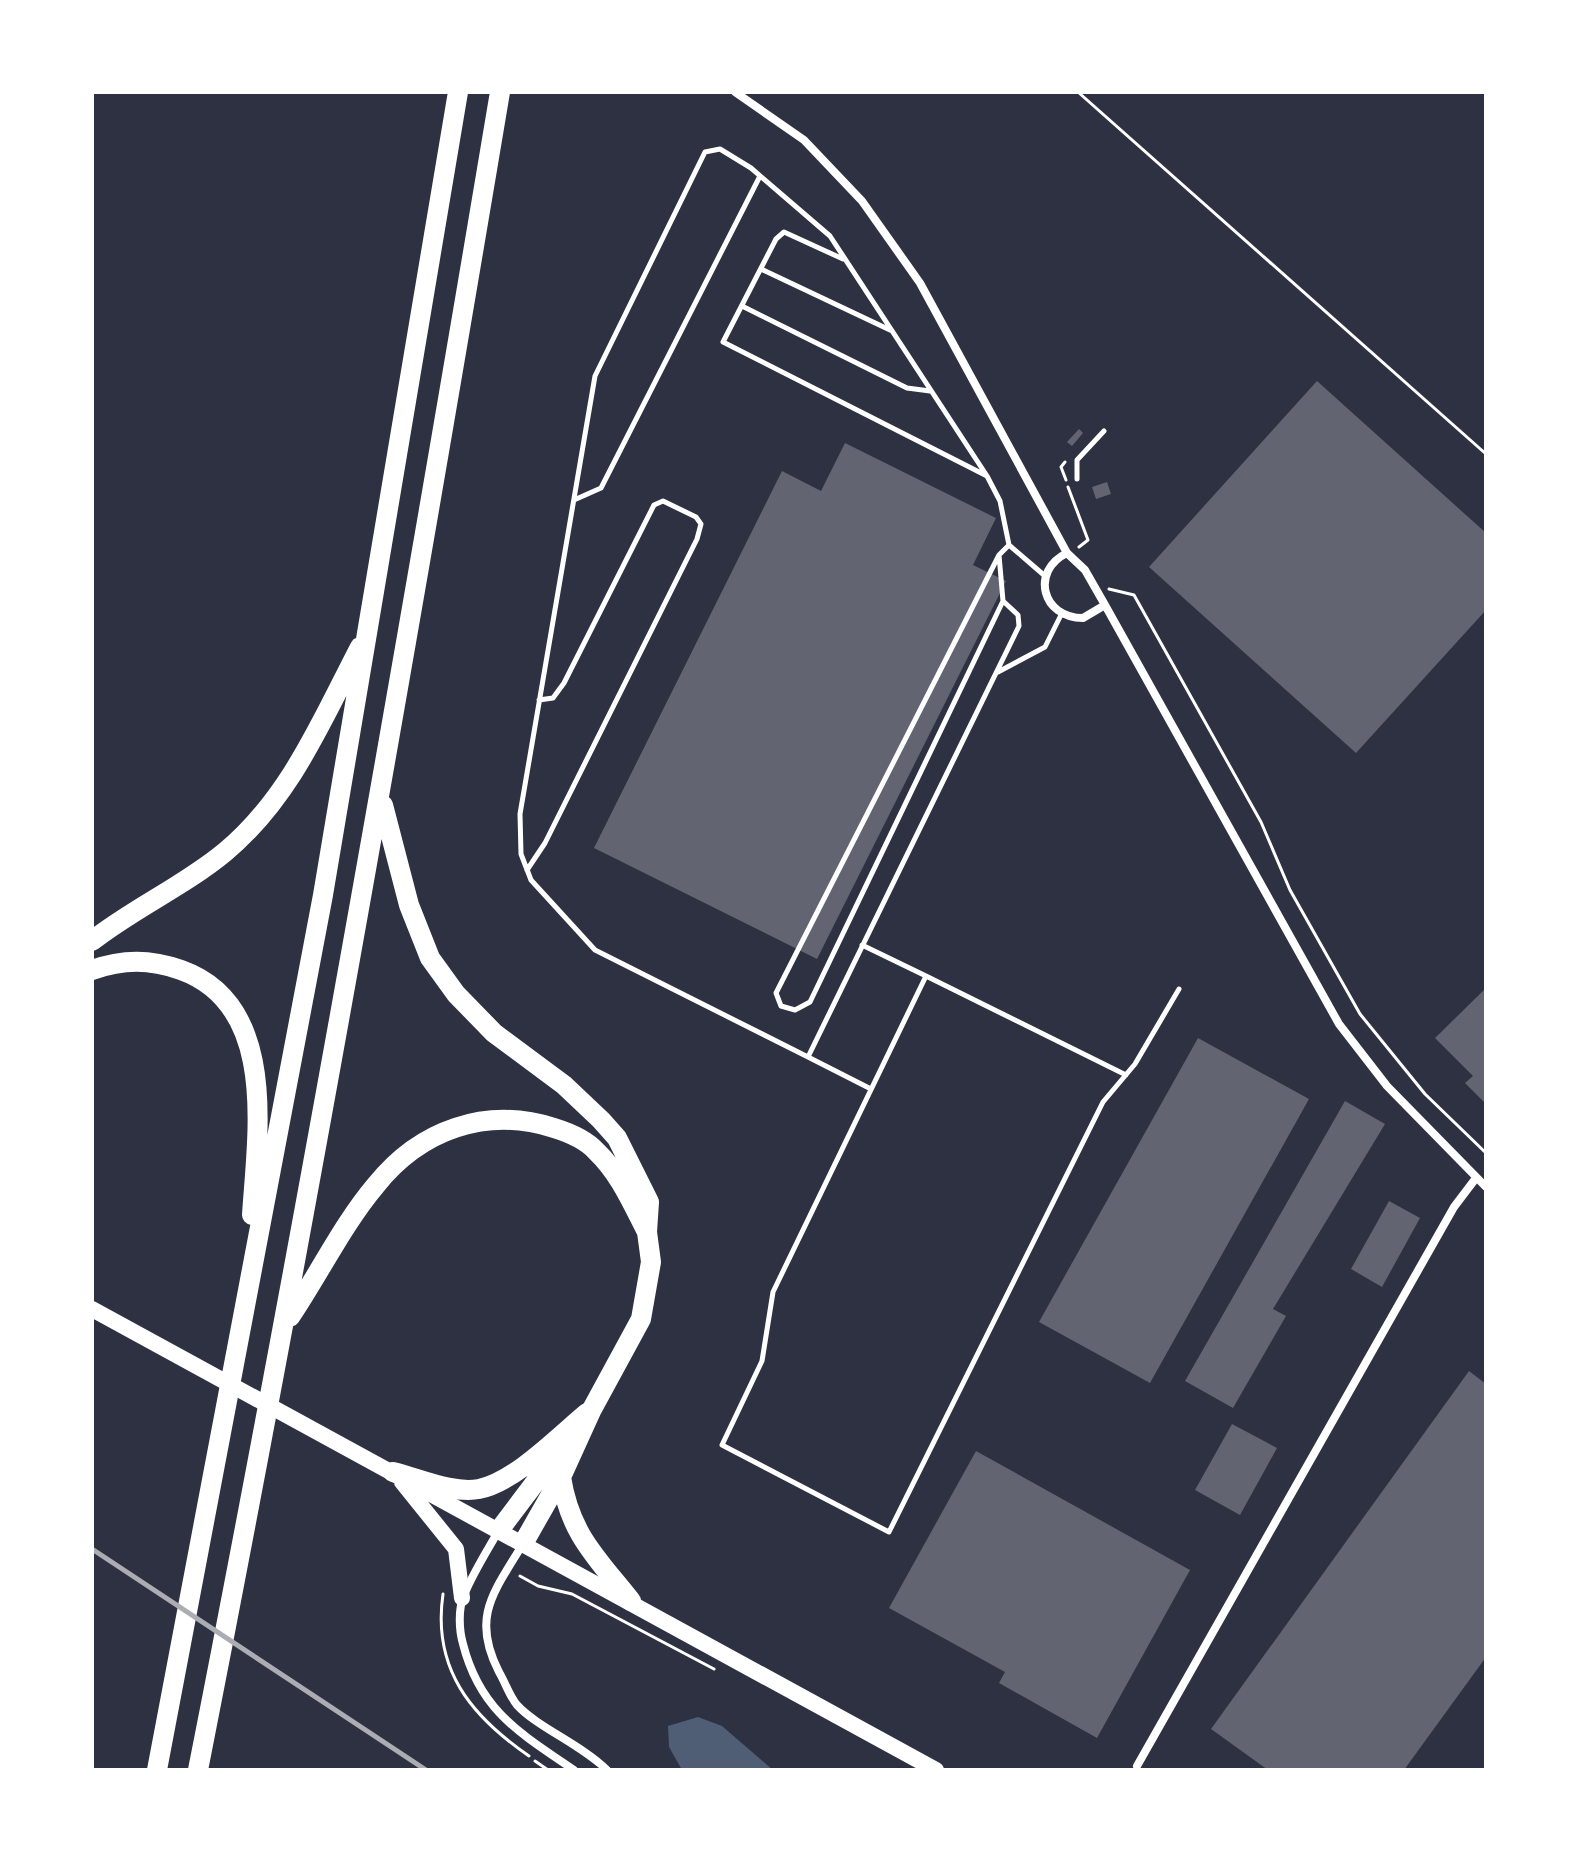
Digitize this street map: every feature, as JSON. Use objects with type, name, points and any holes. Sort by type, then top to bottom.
[{"type":"highway","points":[[157,1770],[371,627],[458,92]]},
{"type":"highway","points":[[198,1770],[286,1324],[381,798],[500,92]]},
{"type":"highway","points":[[92,941],[224,853],[258,822],[289,782],[371,627]]},
{"type":"highway","points":[[381,798],[413,918],[430,958],[474,1014],[564,1085],[617,1138],[649,1202],[647,1232],[651,1262],[641,1319],[591,1411],[561,1477],[524,1542]]},
{"type":"highway","points":[[92,970],[132,960],[162,963],[191,973],[216,991],[237,1017],[253,1058],[260,1103],[246,1306]]},
{"type":"highway","points":[[286,1324],[376,1184],[419,1145],[466,1122],[490,1118],[531,1120],[563,1131],[594,1148],[620,1178],[647,1232]]},
{"type":"highway","points":[[393,1472],[448,1486],[478,1489],[529,1461],[591,1411]]},
{"type":"highway","points":[[500,1529],[591,1411]]},
{"type":"highway","points":[[561,1477],[566,1511],[585,1543],[631,1601]]},
{"type":"main road","points":[[92,1309],[524,1542],[936,1770]]},
{"type":"main road","points":[[393,1472],[440,1524],[456,1549],[462,1598]]},
{"type":"street","points":[[735,92],[804,140],[862,201],[920,283],[1067,553],[1094,585],[1339,1024],[1387,1086],[1486,1187]]},
{"type":"street","points":[[1067,553],[1057,557],[1045,576],[1046,598],[1061,615],[1083,618],[1105,605]]},
{"type":"street","points":[[1137,1766],[1406,1290],[1454,1207],[1476,1178]]},
{"type":"street","points":[[500,1529],[462,1598],[460,1631],[470,1672],[488,1703],[511,1726],[574,1770]]},
{"type":"street","points":[[524,1542],[492,1596],[486,1617],[484,1632],[494,1661],[517,1705],[591,1755],[607,1770]]},
{"type":"lane","points":[[871,1089],[595,950],[555,910],[531,880],[521,854],[520,814],[595,376],[705,152],[720,149],[760,176],[830,236],[987,476],[1000,501],[1009,545],[1045,576]]},
{"type":"lane","points":[[574,500],[601,488],[760,176]]},
{"type":"lane","points":[[846,260],[784,232],[776,239],[723,342],[987,476]]},
{"type":"lane","points":[[761,269],[891,331]]},
{"type":"lane","points":[[742,306],[907,388],[930,391]]},
{"type":"lane","points":[[1077,479],[1077,460],[1104,431]]},
{"type":"lane","points":[[527,870],[545,843],[697,539],[701,524],[696,517],[663,501],[654,505],[564,683],[553,698],[539,700]]},
{"type":"lane","points":[[999,555],[1003,601],[810,1002],[795,1010],[781,1006],[776,993],[999,555],[1009,545]]},
{"type":"lane","points":[[808,1057],[1019,626],[1018,615],[1003,601]]},
{"type":"lane","points":[[997,672],[1045,647],[1061,615]]},
{"type":"lane","points":[[862,945],[1126,1075]]},
{"type":"lane","points":[[926,976],[773,1292],[762,1361],[722,1445],[889,1532],[1103,1102],[1126,1075],[1179,989]]},
{"type":"path","points":[[1078,92],[1486,454]]},
{"type":"path","points":[[1094,585],[1134,595],[1261,822],[1290,890],[1360,1014],[1417,1085],[1486,1153]]},
{"type":"path","points":[[508,1569],[538,1586],[572,1594],[716,1671]]},
{"type":"water","points":[[698,1717],[722,1726],[773,1770],[682,1770],[669,1747],[668,1726]]},
{"type":"building","points":[[1317,381],[1486,533],[1486,610],[1356,753],[1149,567]]},
{"type":"building","points":[[1079,429],[1083,433],[1072,446],[1067,442]]},
{"type":"building","points":[[845,443],[996,518],[973,565],[1006,581],[817,959],[594,848],[782,471],[821,491]]},
{"type":"building","points":[[1107,482],[1111,494],[1096,499],[1092,487]]},
{"type":"building","points":[[1486,988],[1486,1104],[1465,1083],[1473,1076],[1435,1038]]},
{"type":"building","points":[[1198,1038],[1309,1099],[1150,1383],[1039,1322]]},
{"type":"building","points":[[1345,1101],[1385,1124],[1273,1309],[1286,1316],[1233,1408],[1185,1381]]},
{"type":"building","points":[[1389,1201],[1420,1218],[1382,1287],[1351,1269]]},
{"type":"building","points":[[1469,1371],[1486,1384],[1486,1657],[1404,1770],[1268,1770],[1211,1729]]},
{"type":"building","points":[[1232,1424],[1277,1448],[1240,1515],[1195,1490]]},
{"type":"building","points":[[976,1451],[1190,1570],[1097,1738],[999,1683],[1005,1672],[889,1608]]},
{"type":"railway","points":[[92,1549],[426,1770]]}]
